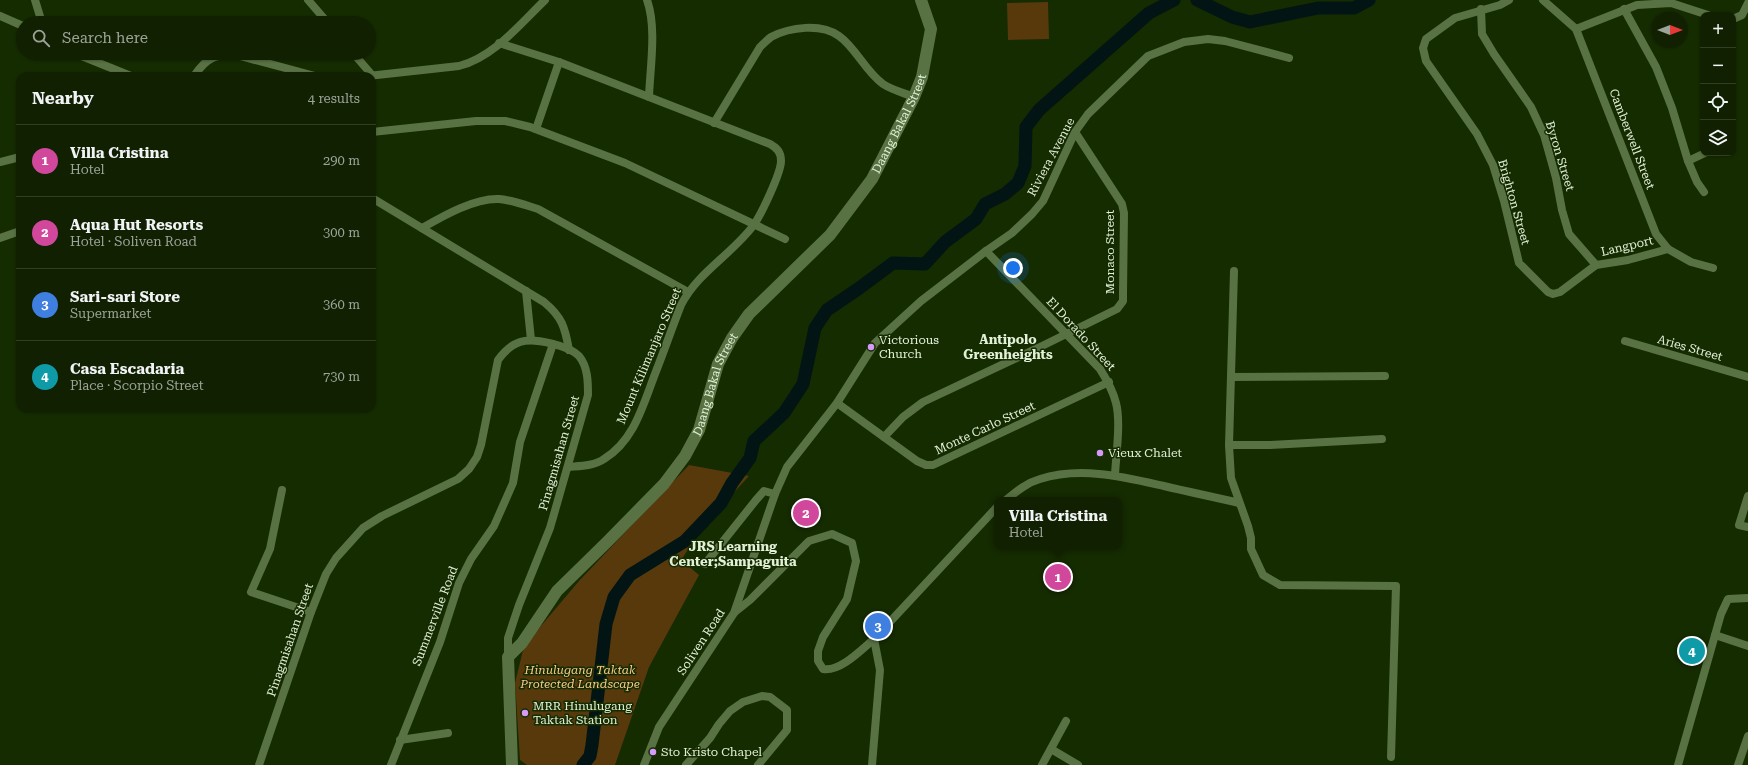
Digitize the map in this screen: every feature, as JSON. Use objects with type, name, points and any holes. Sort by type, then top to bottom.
[{"type":"street","points":[[35,0],[40,16]]},
{"type":"street","points":[[308,0],[322,16]]},
{"type":"street","points":[[376,75],[459,66],[480,58],[499,43],[545,0]]},
{"type":"street","points":[[646,0],[651,14],[652,29],[649,98]]},
{"type":"street","name":"Daang Bakal Street","points":[[508,658],[522,643],[557,591],[664,484],[685,456],[699,430],[718,364],[732,338],[749,314],[830,235],[872,179],[914,97],[922,77],[931,29],[921,0]]},
{"type":"street","points":[[1481,9],[1500,5],[1509,0]]},
{"type":"street","name":"Camberwell Street","points":[[1543,0],[1576,29],[1656,234],[1668,249],[1691,262],[1713,268]]},
{"type":"street","points":[[1576,29],[1637,5],[1671,3],[1700,14]]},
{"type":"street","points":[[1736,17],[1742,14],[1748,3]]},
{"type":"street","name":"Brighton Street","points":[[1481,9],[1455,18],[1426,39],[1423,48],[1426,61],[1477,134],[1493,165],[1504,201],[1519,263],[1548,292],[1553,294]]},
{"type":"street","name":"Byron Street","points":[[1481,9],[1482,34],[1531,107],[1544,135],[1569,234],[1596,265]]},
{"type":"street","points":[[1624,9],[1656,67],[1672,108],[1688,161],[1697,182],[1704,192]]},
{"type":"street","points":[[0,16],[16,23]]},
{"type":"street","points":[[499,43],[559,62],[714,123],[760,47],[770,38],[801,28],[830,31],[840,36],[869,71],[884,84],[914,97]]},
{"type":"street","name":"Riviera Avenue","points":[[837,403],[875,343],[921,301],[1012,233],[1032,214],[1043,201],[1075,132],[1088,114],[1148,56],[1164,48],[1184,42],[1208,39],[1289,58]]},
{"type":"street","points":[[91,60],[121,72]]},
{"type":"street","points":[[198,72],[208,60]]},
{"type":"street","points":[[255,60],[300,72]]},
{"type":"street","points":[[358,60],[367,72]]},
{"type":"street","points":[[536,129],[559,62]]},
{"type":"street","points":[[376,132],[476,120],[505,121],[536,129],[625,163],[785,239]]},
{"type":"street","name":"Mount Kilimanjaro Street","points":[[569,467],[595,463],[603,460],[612,454],[626,438],[642,409],[681,305],[688,292],[697,281],[754,225],[767,200],[780,168],[781,163],[779,151],[770,144],[714,123]]},
{"type":"street","name":"Monaco Street","points":[[884,437],[903,417],[923,402],[1117,309],[1123,301],[1124,213],[1122,204],[1075,132]]},
{"type":"street","points":[[1688,161],[1700,155]]},
{"type":"street","points":[[0,162],[16,158]]},
{"type":"street","points":[[422,228],[441,217],[479,202],[498,199],[517,202],[538,209],[688,292]]},
{"type":"street","points":[[376,200],[544,302],[557,314],[565,329],[569,350]]},
{"type":"street","points":[[0,238],[16,232]]},
{"type":"street","name":"Langport","points":[[1553,294],[1560,292],[1596,265],[1628,260],[1668,249]]},
{"type":"street","name":"El Dorado Street","points":[[986,251],[1100,369],[1109,382],[1116,404],[1117,429],[1115,475]]},
{"type":"street","points":[[1234,271],[1229,445],[1231,478],[1248,526],[1251,538],[1251,549],[1263,575],[1280,585],[1396,586],[1391,757]]},
{"type":"street","points":[[526,291],[531,340]]},
{"type":"street","name":"Pinagmisahan Street","points":[[259,765],[311,612],[326,574],[336,558],[363,528],[382,516],[442,488],[458,479],[469,470],[477,457],[481,445],[498,360],[503,353],[519,342],[531,340],[553,344],[569,350],[578,356],[583,363],[588,379],[588,395],[569,467],[550,528],[519,605],[508,638],[508,658]]},
{"type":"street","name":"Aries Street","points":[[1625,341],[1748,377]]},
{"type":"street","name":"Summerville Road","points":[[391,765],[440,642],[459,583],[471,559],[494,526],[513,484],[520,442],[553,344]]},
{"type":"street","points":[[1231,377],[1385,376]]},
{"type":"street","name":"Monte Carlo Street","points":[[837,403],[917,462],[933,466],[1109,382]]},
{"type":"street","name":"Soliven Road","points":[[644,765],[659,727],[734,613],[775,494],[787,467],[837,403]]},
{"type":"street","points":[[1229,445],[1270,445],[1382,439]]},
{"type":"street","points":[[1010,497],[1022,487],[1039,480],[1057,475],[1085,474],[1115,475],[1239,503]]},
{"type":"street","points":[[282,490],[270,549],[251,592],[311,612]]},
{"type":"street","points":[[705,564],[764,491],[775,494]]},
{"type":"street","points":[[1748,496],[1739,525],[1748,527]]},
{"type":"street","points":[[734,613],[750,600],[809,541],[832,534],[852,543],[856,561],[847,599],[823,636],[818,651],[818,661],[823,669],[829,670],[836,668],[858,653],[874,639],[994,510]]},
{"type":"street","points":[[1678,765],[1715,635],[1728,599],[1748,598]]},
{"type":"street","points":[[1715,635],[1748,646]]},
{"type":"street","points":[[872,765],[880,670],[874,639]]},
{"type":"street","points":[[508,658],[512,765]]},
{"type":"street","points":[[686,765],[730,711],[743,702],[762,696],[770,697],[787,710],[787,730],[758,765]]},
{"type":"street","points":[[1042,765],[1066,721]]},
{"type":"street","points":[[400,740],[448,733]]},
{"type":"street","points":[[1738,765],[1748,736]]},
{"type":"street","points":[[1051,750],[1078,765]]},
{"type":"green space","points":[[1048,2],[1049,39],[1008,40],[1007,3]]},
{"type":"green space","name":"Hinulugang Taktak Protected Landscape","points":[[689,465],[749,476],[705,524],[681,560],[699,575],[649,667],[615,765],[527,765],[520,760],[515,683],[524,646],[579,581]]},
{"type":"waterway","points":[[583,765],[590,756],[606,624],[614,597],[630,575],[685,541],[721,503],[732,483],[750,458],[754,441],[784,413],[803,384],[815,328],[827,310],[893,263],[925,264],[945,242],[976,219],[985,204],[1005,194],[1018,183],[1025,166],[1026,127],[1039,110],[1149,13],[1174,0]]},
{"type":"waterway","points":[[1197,0],[1232,17],[1250,22],[1318,8],[1354,8],[1369,0]]},
{"type":"place","name":"Victorious Church","points":[[871,347]]},
{"type":"place","name":"Vieux Chalet","points":[[1100,453]]},
{"type":"place","name":"Aqua Hut Resorts","points":[[806,513]]},
{"type":"place","name":"Villa Cristina","points":[[1058,577]]},
{"type":"place","name":"Sari-sari Store","points":[[878,626]]},
{"type":"place","name":"Casa Escadaria","points":[[1692,651]]},
{"type":"place","name":"MRR Hinulugang Taktak Station","points":[[525,713]]},
{"type":"place","name":"Sto Kristo Chapel","points":[[653,752]]},
{"type":"district","name":"Antipolo Greenheights","points":[[1008,346]]},
{"type":"district","name":"JRS Learning Center;Sampaguita","points":[[733,554]]}]
